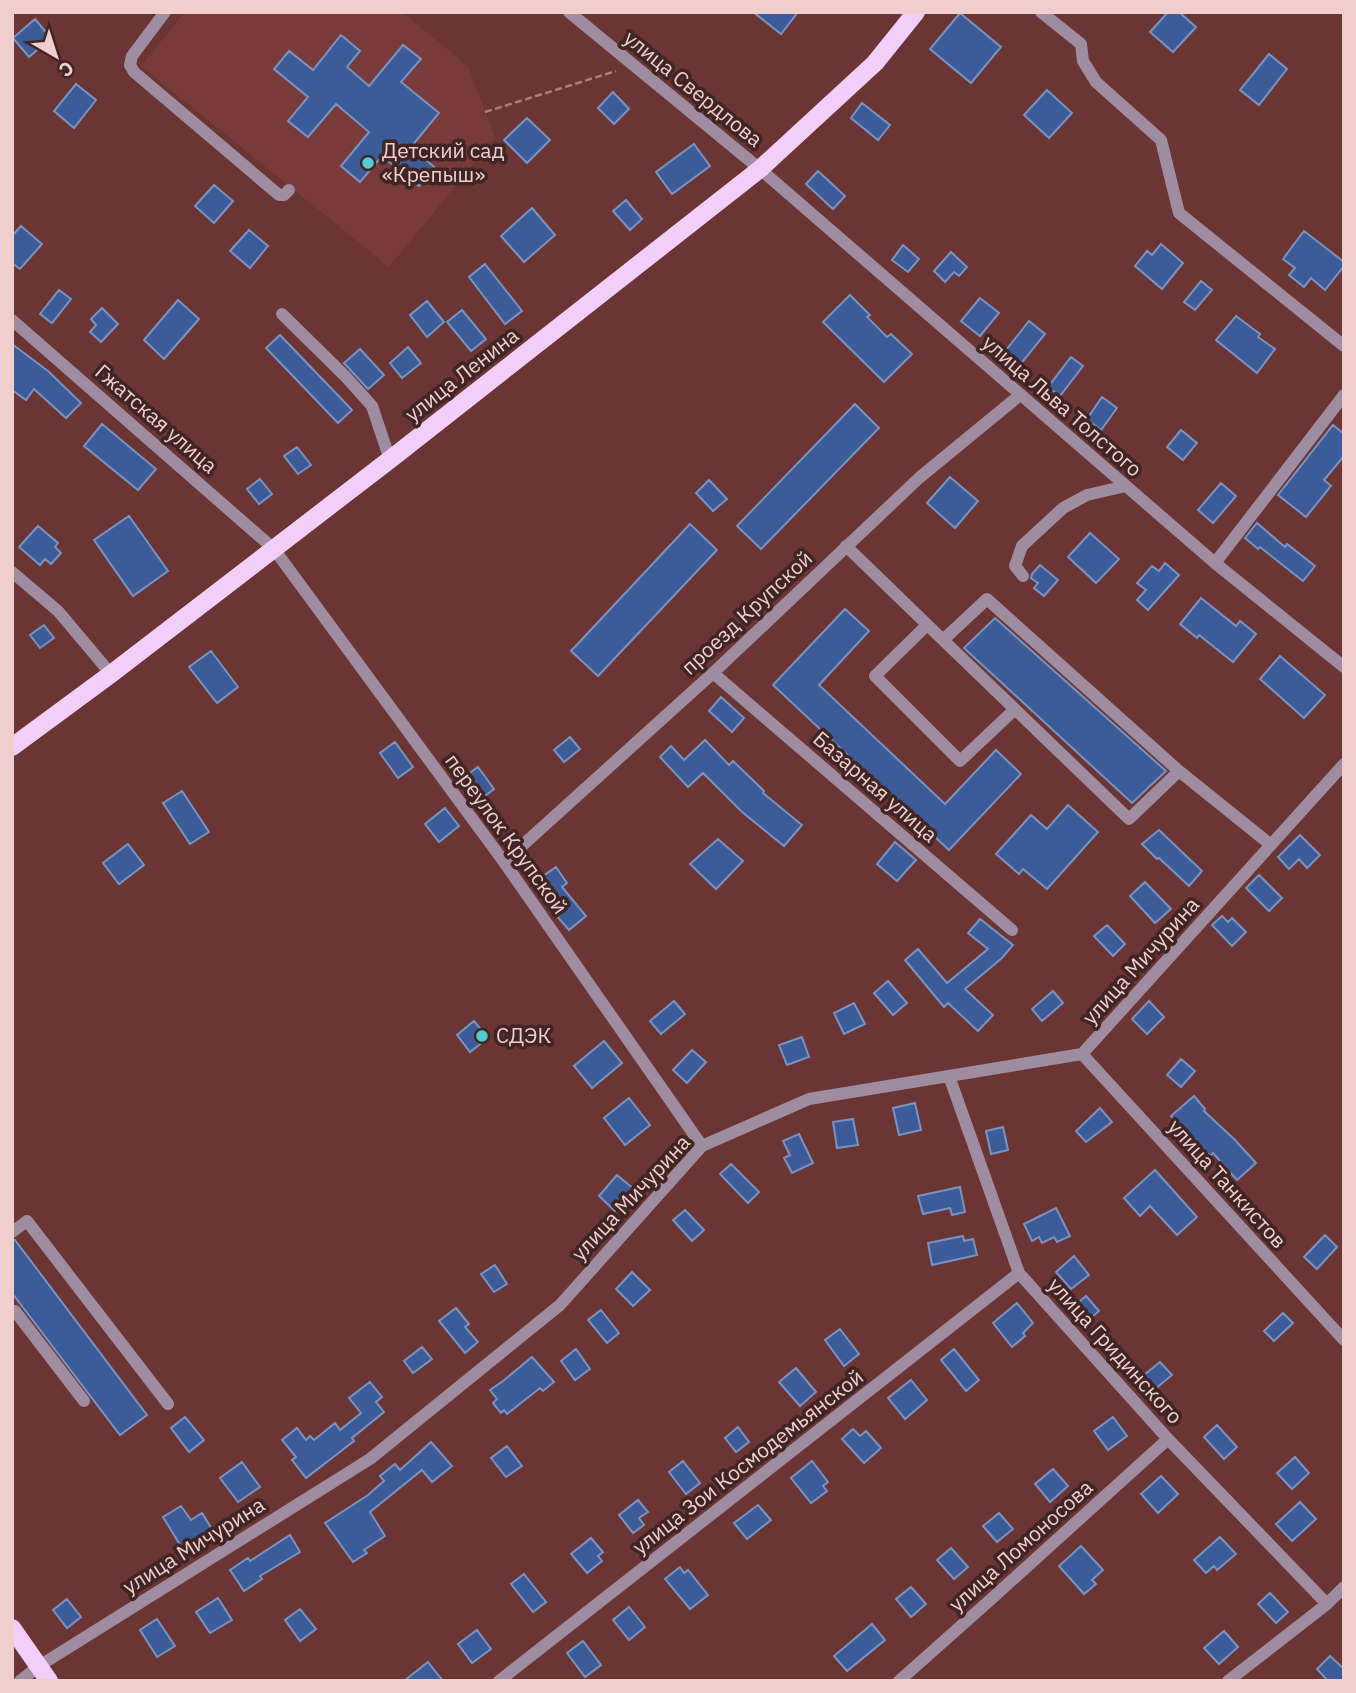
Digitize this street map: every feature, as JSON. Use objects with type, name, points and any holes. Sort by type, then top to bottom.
[{"type":"main road","name":"улица Ленина","points":[[12,747],[392,458],[760,169],[875,63],[916,12]]},
{"type":"main road","points":[[12,1628],[44,1673]]},
{"type":"street","points":[[165,12],[132,56],[130,65],[134,72],[279,195],[284,195],[289,190]]},
{"type":"street","name":"улица Свердлова","points":[[569,12],[760,169]]},
{"type":"street","points":[[1041,12],[1081,44],[1083,61],[1096,82],[1161,140],[1179,213],[1344,346]]},
{"type":"street","name":"улица Льва Толстого","points":[[760,169],[1215,563],[1344,667]]},
{"type":"street","points":[[282,314],[372,406],[387,451],[392,458]]},
{"type":"street","name":"Гжатская улица","points":[[12,320],[274,548]]},
{"type":"street","name":"проезд Крупской","points":[[504,862],[713,673],[919,478],[1020,395]]},
{"type":"street","points":[[1215,563],[1344,395]]},
{"type":"street","points":[[1023,576],[1015,566],[1022,546],[1063,508],[1087,495],[1126,486]]},
{"type":"street","points":[[846,546],[1129,819],[1179,771]]},
{"type":"street","name":"переулок Крупской","points":[[274,548],[504,862],[702,1146]]},
{"type":"street","points":[[12,572],[58,611],[111,674]]},
{"type":"street","points":[[943,640],[987,599],[1179,771],[1271,845]]},
{"type":"street","points":[[927,625],[875,676],[960,761],[1015,709]]},
{"type":"street","name":"Базарная улица","points":[[713,673],[1012,930]]},
{"type":"street","name":"улица Мичурина","points":[[20,1681],[44,1673],[370,1459],[560,1305],[702,1146],[809,1100],[1082,1054],[1344,764]]},
{"type":"street","name":"улица Танкистов","points":[[1082,1054],[1344,1340]]},
{"type":"street","name":"улица Гридинского","points":[[949,1076],[1020,1273],[1168,1439],[1327,1604]]},
{"type":"street","points":[[12,1232],[27,1221],[168,1404]]},
{"type":"street","name":"улица Зои Космодемьянской","points":[[499,1681],[1020,1273]]},
{"type":"street","points":[[13,1310],[84,1401]]},
{"type":"street","name":"улица Ломоносова","points":[[899,1681],[1168,1439]]},
{"type":"street","points":[[1228,1681],[1327,1604],[1344,1587]]},
{"type":"path","points":[[485,112],[634,65]]},
{"type":"shaded area","name":"Детский сад «Крепыш»","points":[[185,12],[402,12],[468,66],[495,138],[389,267],[141,66]]},
{"type":"building","points":[[753,12],[798,12],[781,34]]},
{"type":"building","points":[[1168,12],[1179,12],[1196,27],[1173,52],[1150,32]]},
{"type":"building","points":[[960,13],[1001,47],[971,83],[930,49]]},
{"type":"building","points":[[35,19],[51,38],[29,57],[13,38]]},
{"type":"building","points":[[341,35],[360,51],[347,67],[369,86],[403,45],[421,59],[401,82],[439,113],[411,147],[434,167],[419,186],[382,156],[360,182],[341,166],[369,132],[336,104],[308,137],[288,121],[308,97],[274,69],[289,51],[313,70]]},
{"type":"building","points":[[1269,54],[1287,69],[1259,105],[1240,90]]},
{"type":"building","points":[[76,84],[96,100],[74,128],[54,111]]},
{"type":"building","points":[[1047,90],[1072,113],[1049,138],[1024,115]]},
{"type":"building","points":[[613,92],[629,109],[614,124],[598,108]]},
{"type":"building","points":[[862,103],[890,125],[878,140],[851,118]]},
{"type":"building","points":[[527,118],[550,140],[527,163],[504,140]]},
{"type":"building","points":[[694,144],[710,166],[672,194],[656,172]]},
{"type":"building","points":[[818,171],[845,196],[833,209],[806,184]]},
{"type":"building","points":[[214,185],[233,201],[214,223],[195,206]]},
{"type":"building","points":[[626,200],[642,219],[630,230],[613,211]]},
{"type":"building","points":[[532,208],[555,235],[524,262],[501,236]]},
{"type":"building","points":[[21,226],[42,244],[20,269],[12,263],[12,236]]},
{"type":"building","points":[[249,230],[268,246],[250,268],[230,251]]},
{"type":"building","points":[[1304,231],[1344,262],[1344,266],[1325,290],[1311,278],[1304,287],[1289,275],[1295,268],[1283,259]]},
{"type":"building","points":[[1161,244],[1183,263],[1162,289],[1135,266],[1147,251],[1152,255]]},
{"type":"building","points":[[903,245],[919,259],[908,272],[892,260]]},
{"type":"building","points":[[951,252],[967,267],[959,276],[954,272],[945,282],[934,271]]},
{"type":"building","points":[[485,264],[522,311],[505,324],[469,277]]},
{"type":"building","points":[[1201,281],[1212,290],[1195,310],[1184,302]]},
{"type":"building","points":[[59,290],[71,299],[52,323],[40,314]]},
{"type":"building","points":[[850,295],[887,337],[891,334],[912,354],[884,382],[823,322]]},
{"type":"building","points":[[980,298],[999,313],[980,336],[961,321]]},
{"type":"building","points":[[178,300],[199,319],[164,359],[144,340]]},
{"type":"building","points":[[427,301],[444,322],[427,337],[410,315]]},
{"type":"building","points":[[102,308],[118,324],[101,342],[90,332],[96,325],[91,319]]},
{"type":"building","points":[[462,310],[486,339],[471,351],[447,322]]},
{"type":"building","points":[[1236,316],[1275,349],[1257,373],[1216,340]]},
{"type":"building","points":[[1029,321],[1045,334],[1019,366],[1003,354]]},
{"type":"building","points":[[280,335],[352,410],[338,423],[266,348]]},
{"type":"building","points":[[12,344],[48,371],[81,403],[66,418],[34,389],[26,400],[12,390]]},
{"type":"building","points":[[408,347],[421,363],[402,378],[390,363]]},
{"type":"building","points":[[360,349],[384,375],[368,389],[344,363]]},
{"type":"building","points":[[1071,357],[1083,366],[1060,396],[1048,387]]},
{"type":"building","points":[[1102,397],[1117,408],[1101,430],[1087,419]]},
{"type":"building","points":[[855,404],[879,428],[761,549],[737,526]]},
{"type":"building","points":[[102,424],[156,469],[138,490],[84,446]]},
{"type":"building","points":[[1333,425],[1344,434],[1344,456],[1324,480],[1331,486],[1306,517],[1278,495]]},
{"type":"building","points":[[1181,430],[1197,443],[1183,460],[1167,447]]},
{"type":"building","points":[[297,447],[311,465],[298,474],[284,456]]},
{"type":"building","points":[[950,477],[978,501],[955,528],[927,503]]},
{"type":"building","points":[[260,479],[272,494],[259,504],[247,489]]},
{"type":"building","points":[[709,480],[727,499],[713,511],[696,493]]},
{"type":"building","points":[[1221,483],[1236,496],[1213,523],[1198,510]]},
{"type":"building","points":[[129,516],[168,571],[133,596],[94,540]]},
{"type":"building","points":[[1257,523],[1285,547],[1287,544],[1315,566],[1303,581],[1245,538]]},
{"type":"building","points":[[690,524],[717,550],[598,676],[571,651]]},
{"type":"building","points":[[38,526],[58,543],[55,547],[61,553],[51,564],[45,559],[40,565],[19,547]]},
{"type":"building","points":[[1090,533],[1119,559],[1096,583],[1068,557]]},
{"type":"building","points":[[1165,563],[1179,575],[1148,610],[1137,600],[1146,590],[1137,583],[1152,566],[1159,571]]},
{"type":"building","points":[[1040,565],[1058,580],[1044,596],[1034,588],[1038,583],[1031,578]]},
{"type":"building","points":[[1201,598],[1236,626],[1240,621],[1256,634],[1233,662],[1199,635],[1197,638],[1180,624]]},
{"type":"building","points":[[845,609],[869,631],[819,685],[945,804],[996,750],[1021,774],[949,850],[773,685]]},
{"type":"building","points":[[995,618],[1166,771],[1132,803],[964,648]]},
{"type":"building","points":[[44,625],[54,638],[40,648],[30,635]]},
{"type":"building","points":[[211,651],[238,687],[217,703],[189,667]]},
{"type":"building","points":[[1280,656],[1325,695],[1304,718],[1260,679]]},
{"type":"building","points":[[721,697],[744,718],[732,732],[709,711]]},
{"type":"building","points":[[570,737],[580,749],[564,762],[554,750]]},
{"type":"building","points":[[705,740],[729,765],[733,761],[763,793],[802,825],[784,846],[742,812],[703,773],[688,787],[660,757],[671,746],[684,760]]},
{"type":"building","points":[[395,742],[413,767],[398,778],[380,753]]},
{"type":"building","points":[[478,767],[494,789],[481,799],[476,792],[471,796],[459,781]]},
{"type":"building","points":[[182,791],[209,832],[190,844],[163,803]]},
{"type":"building","points":[[1068,805],[1098,832],[1047,889],[1023,869],[1019,874],[996,854],[1031,815],[1047,829]]},
{"type":"building","points":[[445,808],[459,826],[439,842],[425,824]]},
{"type":"building","points":[[1159,830],[1202,871],[1189,886],[1142,844]]},
{"type":"building","points":[[1300,835],[1320,855],[1307,868],[1299,859],[1289,869],[1278,857]]},
{"type":"building","points":[[718,839],[743,861],[716,889],[690,864]]},
{"type":"building","points":[[895,842],[916,860],[897,881],[877,864]]},
{"type":"building","points":[[128,844],[144,865],[119,884],[103,863]]},
{"type":"building","points":[[556,867],[567,883],[562,887],[586,916],[569,930],[533,883]]},
{"type":"building","points":[[1259,875],[1282,898],[1269,911],[1246,888]]},
{"type":"building","points":[[1145,882],[1171,909],[1155,923],[1130,896]]},
{"type":"building","points":[[1222,916],[1228,922],[1232,918],[1246,932],[1232,946],[1212,925]]},
{"type":"building","points":[[980,919],[1013,945],[1002,958],[965,989],[993,1015],[978,1031],[948,1003],[944,1007],[905,960],[918,949],[947,983],[988,949],[968,933]]},
{"type":"building","points":[[1107,925],[1125,944],[1113,956],[1094,936]]},
{"type":"building","points":[[888,981],[907,1003],[893,1015],[874,993]]},
{"type":"building","points":[[1053,991],[1063,1003],[1042,1021],[1032,1009]]},
{"type":"building","points":[[674,1001],[685,1014],[661,1034],[650,1021]]},
{"type":"building","points":[[1149,1001],[1164,1017],[1147,1034],[1132,1019]]},
{"type":"building","points":[[854,1003],[865,1024],[844,1034],[834,1013]]},
{"type":"building","points":[[474,1021],[488,1038],[470,1052],[457,1035]]},
{"type":"building","points":[[802,1037],[809,1057],[787,1065],[779,1045]]},
{"type":"building","points":[[604,1041],[622,1063],[592,1088],[574,1066]]},
{"type":"building","points":[[692,1050],[706,1062],[687,1083],[673,1070]]},
{"type":"building","points":[[1181,1059],[1195,1071],[1181,1087],[1167,1075]]},
{"type":"building","points":[[1194,1096],[1204,1111],[1256,1163],[1237,1180],[1213,1153],[1210,1156],[1171,1116]]},
{"type":"building","points":[[629,1098],[650,1125],[625,1145],[604,1118]]},
{"type":"building","points":[[915,1103],[921,1130],[899,1135],[893,1108]]},
{"type":"building","points":[[1100,1108],[1112,1122],[1086,1142],[1076,1131]]},
{"type":"building","points":[[853,1119],[858,1145],[837,1148],[833,1122]]},
{"type":"building","points":[[1003,1127],[1008,1150],[991,1154],[986,1131]]},
{"type":"building","points":[[799,1134],[813,1163],[792,1173],[784,1158],[790,1155],[783,1141]]},
{"type":"building","points":[[731,1164],[759,1192],[748,1203],[720,1174]]},
{"type":"building","points":[[1155,1170],[1197,1217],[1177,1235],[1150,1206],[1140,1216],[1124,1198]]},
{"type":"building","points":[[617,1175],[634,1189],[615,1211],[599,1196]]},
{"type":"building","points":[[960,1187],[965,1212],[952,1215],[950,1208],[923,1214],[918,1196]]},
{"type":"building","points":[[1056,1208],[1070,1236],[1057,1242],[1054,1237],[1042,1243],[1039,1237],[1032,1241],[1024,1224]]},
{"type":"building","points":[[685,1210],[704,1230],[692,1241],[673,1220]]},
{"type":"building","points":[[1325,1235],[1337,1247],[1317,1269],[1304,1257]]},
{"type":"building","points":[[963,1236],[964,1241],[973,1239],[977,1255],[932,1265],[928,1243]]},
{"type":"building","points":[[15,1240],[147,1415],[120,1435],[12,1293],[12,1241]]},
{"type":"building","points":[[1074,1256],[1089,1275],[1071,1289],[1056,1272]]},
{"type":"building","points":[[495,1265],[507,1284],[494,1292],[481,1274]]},
{"type":"building","points":[[632,1272],[650,1290],[633,1306],[616,1289]]},
{"type":"building","points":[[1086,1296],[1099,1311],[1086,1322],[1073,1307]]},
{"type":"building","points":[[1017,1303],[1033,1323],[1023,1333],[1025,1336],[1012,1347],[993,1323]]},
{"type":"building","points":[[456,1308],[469,1324],[465,1327],[478,1342],[465,1353],[439,1321]]},
{"type":"building","points":[[601,1310],[619,1333],[607,1343],[588,1320]]},
{"type":"building","points":[[1283,1313],[1293,1323],[1274,1341],[1264,1331]]},
{"type":"building","points":[[840,1329],[859,1354],[844,1366],[825,1340]]},
{"type":"building","points":[[422,1347],[432,1359],[413,1373],[404,1361]]},
{"type":"building","points":[[576,1349],[590,1369],[575,1380],[561,1361]]},
{"type":"building","points":[[954,1349],[979,1380],[966,1391],[941,1360]]},
{"type":"building","points":[[532,1357],[554,1382],[543,1391],[540,1388],[507,1414],[504,1410],[501,1413],[493,1403],[497,1399],[490,1390]]},
{"type":"building","points":[[1160,1362],[1172,1375],[1150,1393],[1139,1379]]},
{"type":"building","points":[[796,1368],[816,1392],[800,1406],[779,1382]]},
{"type":"building","points":[[911,1380],[927,1400],[905,1419],[888,1398]]},
{"type":"building","points":[[370,1382],[382,1397],[376,1402],[384,1412],[352,1438],[354,1441],[306,1478],[292,1460],[296,1457],[282,1440],[297,1428],[306,1440],[310,1436],[314,1440],[335,1423],[340,1430],[361,1413],[349,1398]]},
{"type":"building","points":[[185,1417],[204,1440],[189,1452],[171,1428]]},
{"type":"building","points":[[1113,1417],[1127,1436],[1108,1450],[1094,1431]]},
{"type":"building","points":[[1217,1425],[1237,1447],[1224,1459],[1204,1437]]},
{"type":"building","points":[[738,1427],[749,1442],[736,1452],[725,1438]]},
{"type":"building","points":[[853,1429],[860,1436],[866,1431],[881,1448],[864,1463],[842,1439]]},
{"type":"building","points":[[431,1442],[452,1466],[432,1482],[422,1470],[370,1512],[385,1536],[364,1550],[367,1553],[353,1562],[325,1523],[368,1495],[384,1481],[380,1476],[395,1464],[400,1470]]},
{"type":"building","points":[[507,1446],[522,1466],[506,1477],[491,1458]]},
{"type":"building","points":[[1295,1457],[1309,1473],[1292,1489],[1277,1473]]},
{"type":"building","points":[[683,1461],[700,1483],[686,1494],[669,1472]]},
{"type":"building","points":[[812,1461],[828,1482],[823,1486],[827,1491],[811,1503],[791,1478]]},
{"type":"building","points":[[242,1462],[260,1487],[238,1502],[220,1478]]},
{"type":"building","points":[[1053,1469],[1068,1486],[1050,1502],[1035,1484]]},
{"type":"building","points":[[1161,1476],[1178,1494],[1158,1513],[1141,1494]]},
{"type":"building","points":[[638,1500],[648,1512],[639,1518],[644,1525],[633,1533],[619,1515]]},
{"type":"building","points":[[1300,1502],[1316,1519],[1292,1541],[1276,1524]]},
{"type":"building","points":[[758,1505],[771,1520],[747,1539],[734,1523]]},
{"type":"building","points":[[181,1506],[191,1520],[202,1513],[215,1534],[185,1553],[163,1517]]},
{"type":"building","points":[[999,1513],[1013,1529],[997,1542],[983,1526]]},
{"type":"building","points":[[290,1535],[300,1552],[260,1576],[262,1579],[244,1591],[230,1570],[248,1558],[250,1561]]},
{"type":"building","points":[[1220,1537],[1236,1554],[1217,1570],[1214,1566],[1206,1573],[1194,1560]]},
{"type":"building","points":[[591,1538],[603,1552],[598,1556],[602,1561],[587,1573],[571,1554]]},
{"type":"building","points":[[1081,1546],[1103,1570],[1092,1580],[1096,1584],[1084,1594],[1059,1566]]},
{"type":"building","points":[[951,1548],[968,1567],[954,1579],[937,1560]]},
{"type":"building","points":[[680,1567],[684,1573],[688,1570],[708,1595],[690,1609],[665,1579]]},
{"type":"building","points":[[524,1574],[546,1602],[533,1612],[511,1584]]},
{"type":"building","points":[[911,1587],[926,1604],[911,1617],[896,1599]]},
{"type":"building","points":[[1270,1593],[1288,1612],[1276,1623],[1258,1604]]},
{"type":"building","points":[[218,1598],[232,1620],[210,1633],[196,1612]]},
{"type":"building","points":[[67,1599],[81,1617],[67,1628],[53,1610]]},
{"type":"building","points":[[629,1607],[645,1627],[629,1640],[613,1620]]},
{"type":"building","points":[[300,1609],[316,1629],[300,1641],[285,1620]]},
{"type":"building","points":[[157,1619],[175,1646],[157,1657],[140,1630]]},
{"type":"building","points":[[872,1624],[885,1640],[847,1671],[834,1656]]},
{"type":"building","points":[[477,1630],[491,1649],[472,1663],[458,1644]]},
{"type":"building","points":[[1224,1631],[1238,1647],[1219,1664],[1204,1648]]},
{"type":"building","points":[[583,1641],[601,1665],[585,1677],[567,1653]]},
{"type":"building","points":[[1330,1656],[1344,1669],[1344,1681],[1328,1681],[1317,1669]]},
{"type":"building","points":[[428,1662],[443,1681],[404,1681]]},
{"type":"place","name":"Детский сад «Крепыш»","points":[[368,163]]},
{"type":"place","name":"СДЭК","points":[[482,1036]]}]
